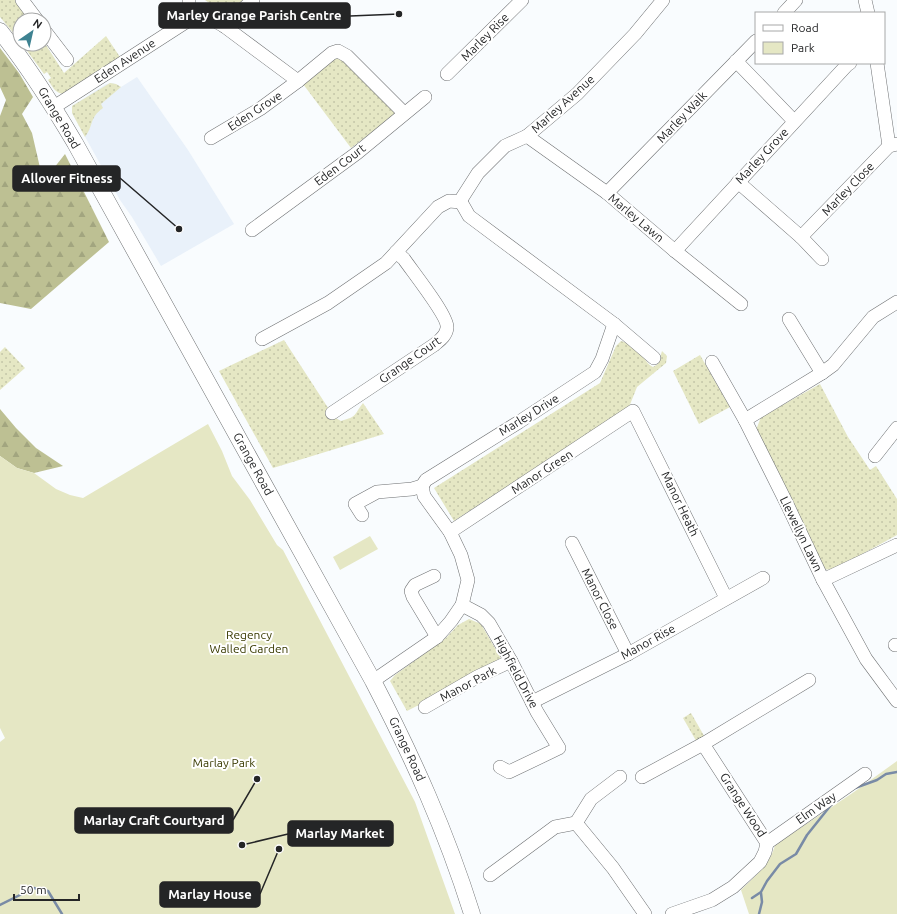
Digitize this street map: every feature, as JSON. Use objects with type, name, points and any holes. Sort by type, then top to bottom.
[{"type":"main road","name":"Grange Road","points":[[0,31],[20,55],[54,107],[373,681],[414,762],[431,802],[446,838],[472,914]]},
{"type":"street","points":[[22,0],[31,12]]},
{"type":"street","points":[[189,0],[189,14],[194,17],[208,17],[224,26],[298,81],[332,53],[338,51],[347,56],[404,113]]},
{"type":"street","points":[[224,26],[253,0]]},
{"type":"street","name":"Marley Rise","points":[[448,74],[522,0]]},
{"type":"street","name":"Marley Avenue","points":[[461,202],[478,173],[505,146],[527,136],[577,94],[634,34],[663,0]]},
{"type":"street","points":[[785,12],[796,0]]},
{"type":"street","points":[[865,0],[868,12]]},
{"type":"street","name":"Eden Avenue","points":[[54,107],[194,17]]},
{"type":"street","points":[[52,40],[67,60]]},
{"type":"street","name":"Marley Walk","points":[[607,193],[755,42]]},
{"type":"street","points":[[736,61],[794,121]]},
{"type":"street","name":"Marley Grove","points":[[675,251],[848,64]]},
{"type":"street","points":[[877,64],[893,145]]},
{"type":"street","name":"Eden Grove","points":[[211,138],[260,110],[298,81]]},
{"type":"street","name":"Eden Court","points":[[252,230],[357,153],[425,97]]},
{"type":"street","name":"Marley Lawn","points":[[527,136],[607,193],[675,251],[741,304]]},
{"type":"street","name":"Marley Close","points":[[801,236],[893,145]]},
{"type":"street","points":[[738,182],[801,236],[822,259]]},
{"type":"street","points":[[262,339],[328,303],[386,263],[438,207],[449,201],[461,202],[469,216],[614,324],[654,358]]},
{"type":"street","name":"Grange Court","points":[[332,413],[434,345],[444,336],[447,326],[443,314],[404,259],[396,252]]},
{"type":"street","points":[[744,420],[822,373],[832,365],[873,317],[897,302]]},
{"type":"street","points":[[789,319],[822,373]]},
{"type":"street","name":"Marley Drive","points":[[422,486],[426,480],[595,372],[602,359],[614,324]]},
{"type":"street","name":"Llewellyn Lawn","points":[[712,362],[744,420],[823,580],[866,659],[897,701]]},
{"type":"street","name":"Manor Green","points":[[450,532],[633,411]]},
{"type":"street","name":"Manor Heath","points":[[633,411],[726,598]]},
{"type":"street","points":[[875,456],[897,428]]},
{"type":"street","points":[[362,515],[355,504],[377,492],[412,489],[422,486],[424,496],[450,532],[461,555],[468,580],[462,605],[437,637],[373,681]]},
{"type":"street","name":"Manor Close","points":[[572,543],[628,654]]},
{"type":"street","points":[[823,580],[897,545]]},
{"type":"street","points":[[434,576],[414,586],[411,591],[413,598],[437,637]]},
{"type":"street","name":"Manor Rise","points":[[532,702],[628,654],[763,578]]},
{"type":"street","name":"Highfield Drive","points":[[462,605],[481,615],[489,623],[559,748],[509,772],[500,767]]},
{"type":"street","name":"Manor Park","points":[[425,707],[511,661]]},
{"type":"street","points":[[642,776],[703,744],[809,680]]},
{"type":"street","name":"Grange Wood","points":[[672,914],[712,900],[733,887],[760,862],[765,852],[767,843],[703,744]]},
{"type":"street","name":"Elm Way","points":[[767,843],[866,774]]},
{"type":"street","points":[[490,875],[556,827],[576,822],[590,799],[620,777]]},
{"type":"street","points":[[576,822],[613,868],[645,914]]},
{"type":"shaded area","points":[[137,77],[188,150],[234,224],[161,266],[132,217],[120,200],[72,113],[72,106],[106,84],[113,83],[121,87]]},
{"type":"green space","points":[[0,0],[17,0],[25,12],[12,12],[12,31],[0,17]]},
{"type":"green space","points":[[205,0],[244,0],[227,16]]},
{"type":"green space","points":[[106,36],[120,57],[63,94],[54,89],[48,80],[51,78],[47,72],[44,74],[28,52],[50,52],[64,73]]},
{"type":"green space","points":[[0,48],[19,73],[33,97],[22,114],[32,133],[41,172],[50,173],[65,154],[109,242],[31,309],[0,303],[0,116],[6,100],[0,87]]},
{"type":"green space","points":[[336,58],[346,60],[396,114],[351,148],[303,84]]},
{"type":"green space","points":[[110,83],[121,87],[101,104],[103,108],[94,118],[85,137],[72,113],[72,106]]},
{"type":"green space","points":[[284,340],[334,417],[341,421],[350,418],[355,415],[363,403],[384,434],[273,468],[219,371]]},
{"type":"green space","points":[[621,341],[634,348],[653,367],[658,364],[662,351],[667,356],[666,363],[637,387],[629,407],[454,521],[434,488],[600,383],[616,346]]},
{"type":"green space","points":[[5,347],[25,368],[0,390],[0,352]]},
{"type":"green space","points":[[700,355],[730,407],[699,424],[673,371]]},
{"type":"green space","points":[[820,384],[848,437],[870,470],[876,466],[897,499],[897,535],[833,570],[821,569],[756,430],[761,417]]},
{"type":"green space","points":[[0,409],[36,448],[63,466],[34,473],[17,468],[0,456]]},
{"type":"green space","name":"Marlay Park","points":[[208,424],[222,451],[232,476],[250,500],[277,545],[283,550],[415,802],[455,914],[0,914],[0,742],[5,738],[0,728],[0,456],[17,468],[34,473],[56,489],[70,495],[83,498]]},
{"type":"green space","points":[[370,536],[378,549],[340,570],[333,557]]},
{"type":"green space","points":[[469,619],[481,624],[503,662],[407,711],[390,681],[395,675],[446,638],[458,625]]},
{"type":"green space","points":[[691,713],[707,741],[699,746],[683,718]]},
{"type":"green space","points":[[897,761],[897,914],[749,914],[741,890],[766,864],[775,845]]},
{"type":"waterway","points":[[855,788],[877,780],[886,774],[897,772]]},
{"type":"waterway","points":[[752,898],[761,892],[767,881],[780,864],[796,854],[807,835],[831,805]]},
{"type":"waterway","points":[[0,905],[34,888],[48,891],[62,914]]},
{"type":"waterway","points":[[759,914],[762,902],[761,893]]},
{"type":"place","name":"Marley Grange Parish Centre","points":[[399,14]]},
{"type":"place","name":"Allover Fitness","points":[[179,229]]},
{"type":"place","name":"Marlay Craft Courtyard","points":[[257,779]]},
{"type":"place","name":"Marlay Market","points":[[242,845]]},
{"type":"place","name":"Marlay House","points":[[279,849]]},
{"type":"park label","name":"Regency Walled Garden","points":[[249,642]]}]
